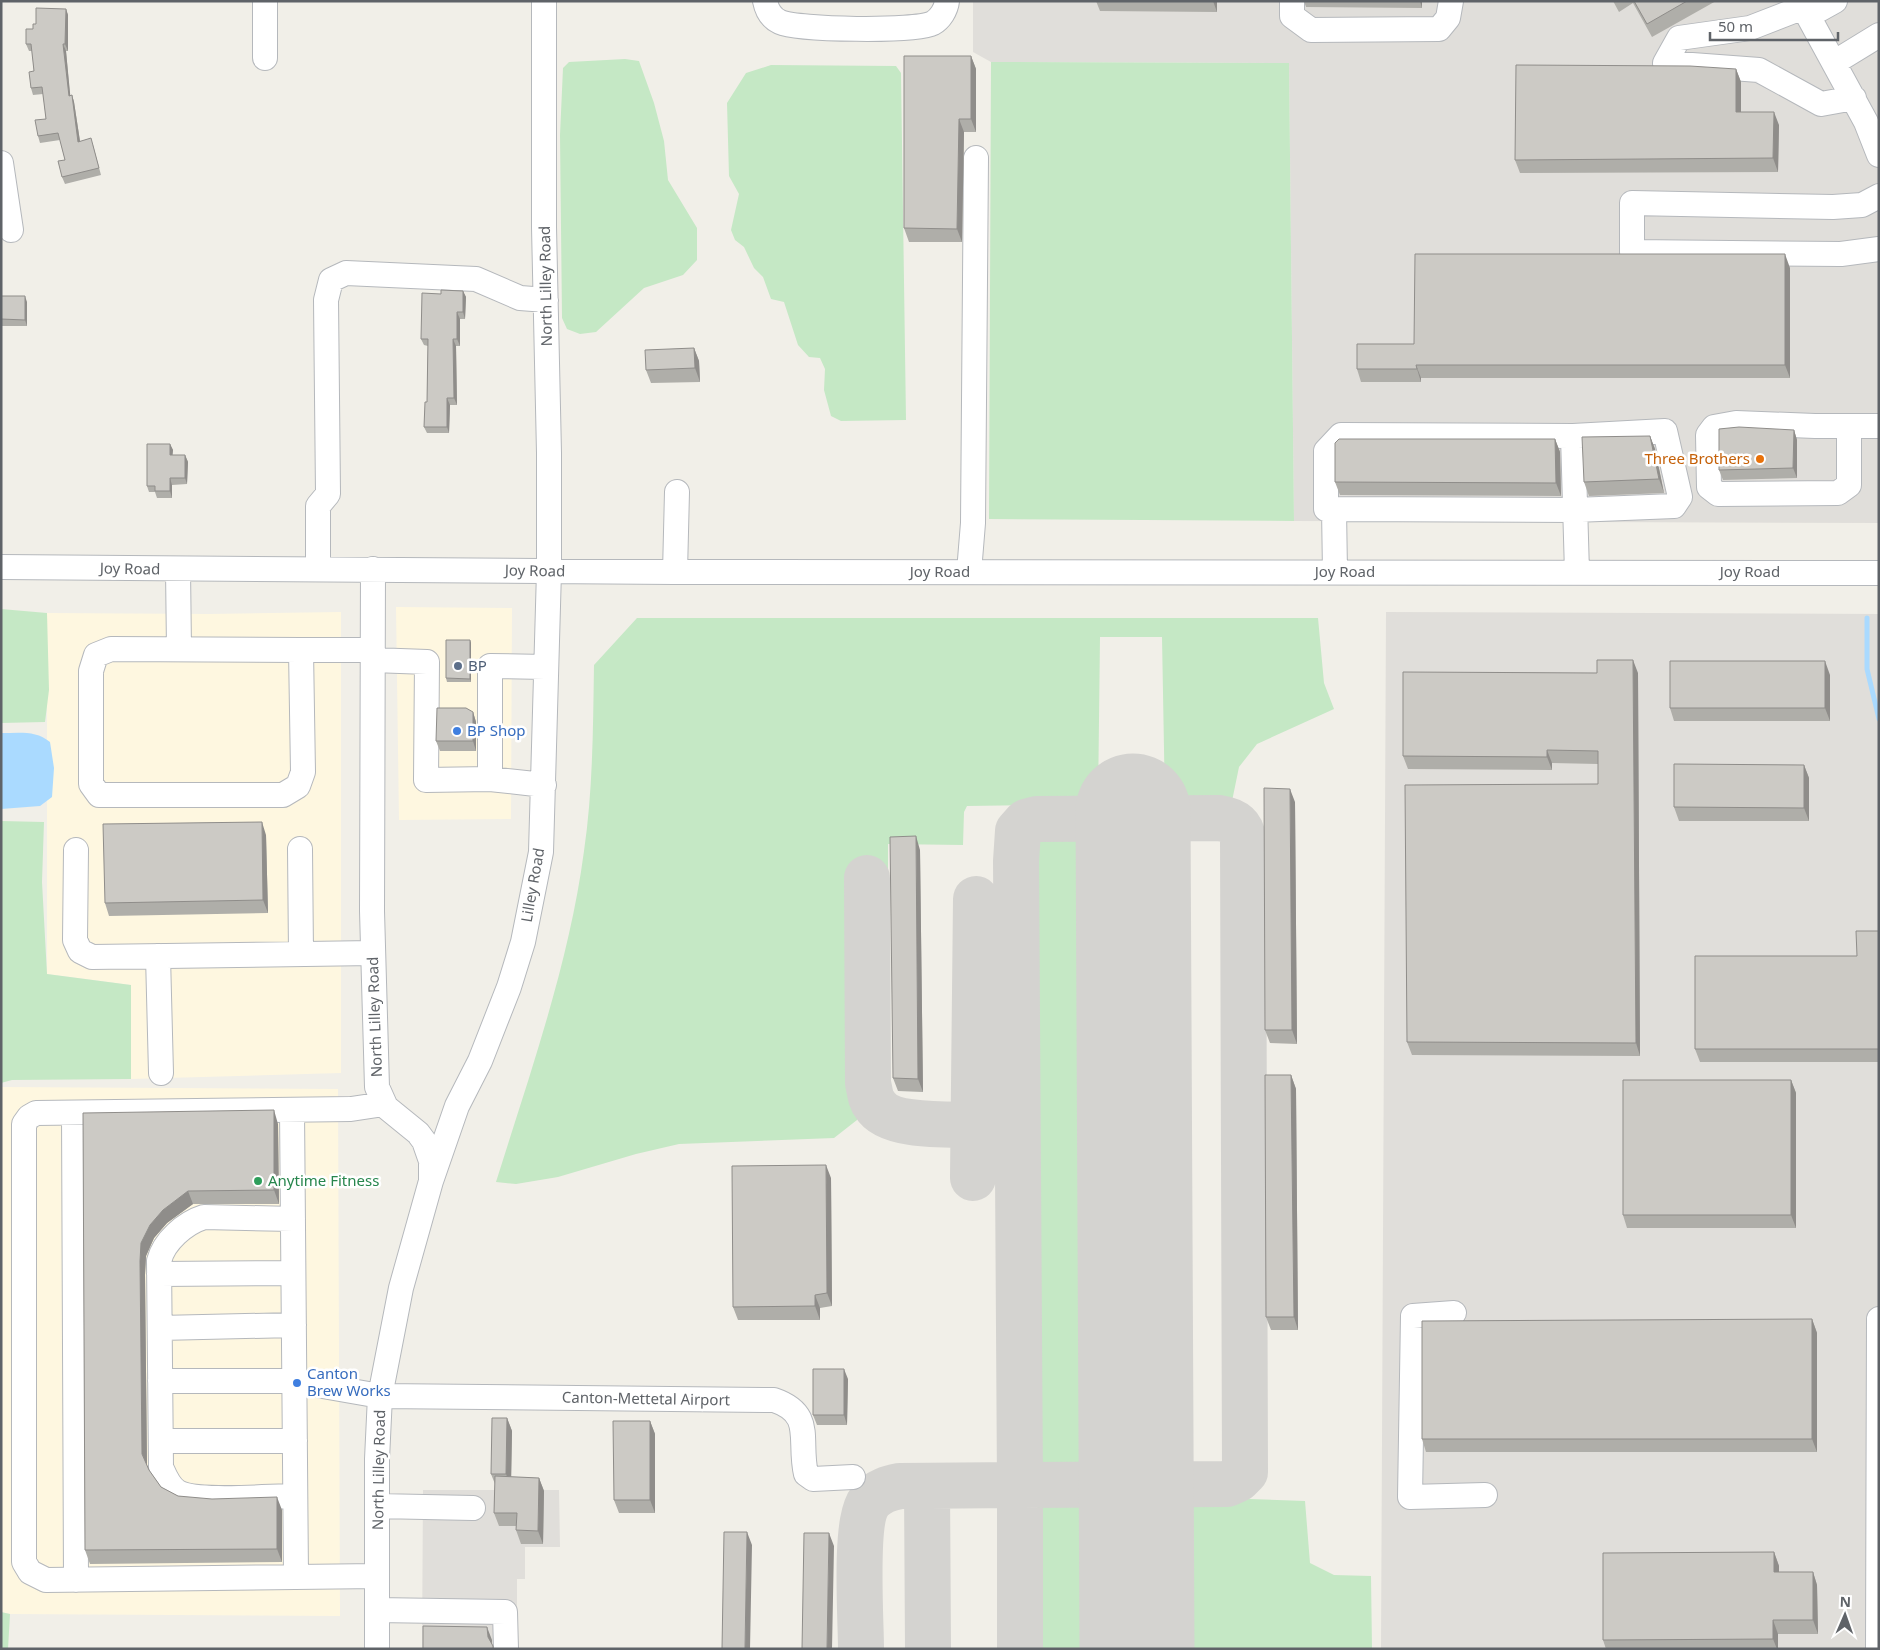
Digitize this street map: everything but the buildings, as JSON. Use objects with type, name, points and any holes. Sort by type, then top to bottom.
[{"type":"street","points":[[264,58],[265,1]]},
{"type":"street","name":"North Lilley Road","points":[[544,1],[549,571]]},
{"type":"street","points":[[765,1],[767,10],[773,18],[782,23],[800,27],[910,28],[933,23],[940,18],[947,1]]},
{"type":"street","points":[[1292,1],[1292,16],[1311,30],[1439,29],[1448,18],[1451,1]]},
{"type":"street","points":[[1835,1],[1804,8],[1750,28],[1679,38],[1665,64],[1760,70],[1821,104],[1854,98]]},
{"type":"street","points":[[1804,8],[1854,98],[1879,155]]},
{"type":"street","points":[[1835,62],[1879,35]]},
{"type":"street","points":[[970,572],[973,523],[976,158]]},
{"type":"street","points":[[1,163],[11,230]]},
{"type":"street","points":[[1879,196],[1862,205],[1833,207],[1632,203],[1632,252],[1841,254],[1879,249]]},
{"type":"street","points":[[318,569],[318,506],[328,494],[326,300],[331,280],[346,273],[476,279],[520,298],[546,300]]},
{"type":"street","points":[[1849,426],[1849,486],[1838,493],[1718,494],[1709,487],[1708,435],[1714,427],[1736,422],[1879,426]]},
{"type":"street","points":[[1665,431],[1680,497],[1674,506],[1575,510],[1326,509],[1326,451],[1341,434],[1573,436],[1665,431]]},
{"type":"street","points":[[1573,436],[1576,572]]},
{"type":"street","points":[[675,572],[677,492]]},
{"type":"street","points":[[1334,509],[1335,572]]},
{"type":"street","name":"Joy Road","points":[[1,567],[178,570],[373,569],[675,572],[1879,572]]},
{"type":"street","name":"North Lilley Road","points":[[373,569],[373,953],[377,1087],[384,1104],[396,1116],[411,1125],[424,1141],[431,1161],[431,1181],[401,1288],[380,1396],[377,1506],[377,1649]]},
{"type":"street","points":[[178,570],[179,649]]},
{"type":"street","name":"Lilley Road","points":[[431,1181],[457,1106],[480,1061],[509,986],[523,942],[541,852],[549,571]]},
{"type":"street","points":[[301,650],[303,772],[298,786],[283,795],[99,795],[91,784],[91,671],[96,656],[111,649],[179,649],[301,650],[437,662],[426,780],[490,779],[544,785]]},
{"type":"street","points":[[490,779],[481,664],[545,667]]},
{"type":"street","points":[[300,849],[301,954]]},
{"type":"street","points":[[76,850],[75,940],[80,951],[92,957],[373,953]]},
{"type":"street","points":[[158,956],[161,1072]]},
{"type":"street","points":[[377,1576],[46,1580],[30,1572],[24,1562],[24,1124],[29,1117],[36,1113],[350,1110],[384,1104]]},
{"type":"street","points":[[292,1110],[296,1576]]},
{"type":"street","points":[[74,1113],[76,1580]]},
{"type":"street","points":[[293,1219],[204,1217],[193,1221],[162,1250],[159,1274],[161,1467],[168,1483],[178,1492],[198,1497],[295,1496]]},
{"type":"street","points":[[159,1274],[293,1273]]},
{"type":"street","points":[[1454,1312],[1413,1316],[1410,1497],[1485,1495]]},
{"type":"street","points":[[1878,1649],[1879,1319]]},
{"type":"street","points":[[160,1328],[294,1325]]},
{"type":"street","points":[[160,1381],[294,1381],[380,1396]]},
{"type":"street","name":"Canton-Mettetal Airport","points":[[380,1396],[774,1400],[788,1405],[798,1414],[803,1433],[802,1460],[806,1474],[813,1479],[853,1477]]},
{"type":"street","points":[[161,1441],[294,1441]]},
{"type":"street","points":[[377,1506],[472,1508]]},
{"type":"street","points":[[377,1610],[505,1612],[506,1649]]},
{"type":"shaded area","points":[[973,1],[1879,1],[1879,523],[1294,521],[1289,63],[991,62],[973,52]]},
{"type":"shaded area","points":[[396,607],[512,608],[511,819],[399,820]]},
{"type":"shaded area","points":[[341,612],[341,1073],[131,1079],[131,985],[47,974],[47,613],[209,614]]},
{"type":"shaded area","points":[[1386,612],[1879,614],[1879,1649],[1381,1649]]},
{"type":"shaded area","points":[[1,1087],[338,1089],[340,1616],[10,1614],[1,1612]]},
{"type":"shaded area","points":[[423,1490],[559,1490],[560,1547],[525,1547],[525,1579],[517,1579],[517,1649],[422,1649]]},
{"type":"green space","points":[[625,59],[639,61],[654,103],[664,141],[668,180],[697,228],[697,260],[683,275],[644,288],[596,332],[580,334],[567,329],[562,318],[560,135],[563,68],[569,62]]},
{"type":"green space","points":[[991,62],[1289,63],[1294,521],[989,519]]},
{"type":"green space","points":[[771,65],[896,66],[901,73],[906,420],[841,421],[831,416],[824,390],[825,369],[820,358],[809,357],[798,345],[784,302],[771,299],[763,277],[754,268],[744,247],[735,240],[731,230],[739,194],[729,176],[727,103],[746,73]]},
{"type":"green space","points":[[1,609],[47,613],[49,690],[45,722],[1,723]]},
{"type":"green space","points":[[637,618],[1318,618],[1324,683],[1334,709],[1257,744],[1239,767],[1231,806],[1165,805],[1162,637],[1100,637],[1098,804],[967,806],[964,812],[963,845],[888,844],[888,871],[857,871],[855,881],[857,1100],[862,1111],[857,1120],[834,1138],[679,1144],[636,1154],[558,1177],[516,1184],[496,1182],[559,977],[577,893],[589,805],[594,665]]},
{"type":"green space","points":[[1,821],[44,822],[42,882],[47,974],[131,985],[131,1079],[12,1080],[1,1083]]},
{"type":"green space","points":[[1066,833],[1089,836],[1099,852],[1102,1447],[1099,1463],[1076,1468],[1038,1464],[1030,1417],[1029,866],[1032,850],[1037,840]]},
{"type":"green space","points":[[1078,1497],[1103,1500],[1104,1503],[1104,1649],[1031,1649],[1030,1544],[1037,1507],[1039,1503]]},
{"type":"green space","points":[[1192,1497],[1305,1501],[1310,1563],[1334,1575],[1371,1576],[1372,1649],[1169,1649],[1167,1503]]},
{"type":"green space","points":[[1,1612],[10,1614],[8,1649],[1,1649]]},
{"type":"water","points":[[1,733],[33,734],[50,742],[54,768],[52,797],[40,806],[1,809]]},
{"type":"waterway","points":[[1867,618],[1867,669],[1879,719]]},
{"type":"taxiway","points":[[1219,818],[1228,820],[1238,826],[1243,838],[1245,1472],[1238,1479],[1227,1484],[1020,1485],[1016,861],[1018,831],[1026,822],[1037,819],[1219,818]]},
{"type":"taxiway","points":[[867,878],[868,1083],[872,1100],[882,1112],[893,1118],[921,1123],[974,1125]]},
{"type":"taxiway","points":[[973,1178],[976,899]]},
{"type":"taxiway","points":[[861,1649],[860,1549],[865,1512],[870,1501],[884,1490],[900,1486],[1020,1485],[1020,1649]]},
{"type":"taxiway","points":[[927,1486],[928,1649]]},
{"type":"runway","points":[[1133,811],[1137,1649]]},
{"type":"place","name":"Three Brothers","points":[[1760,459]]},
{"type":"place","name":"BP","points":[[458,666]]},
{"type":"place","name":"BP Shop","points":[[457,731]]},
{"type":"place","name":"Anytime Fitness","points":[[258,1181]]},
{"type":"place","name":"Canton Brew Works","points":[[297,1383]]}]
